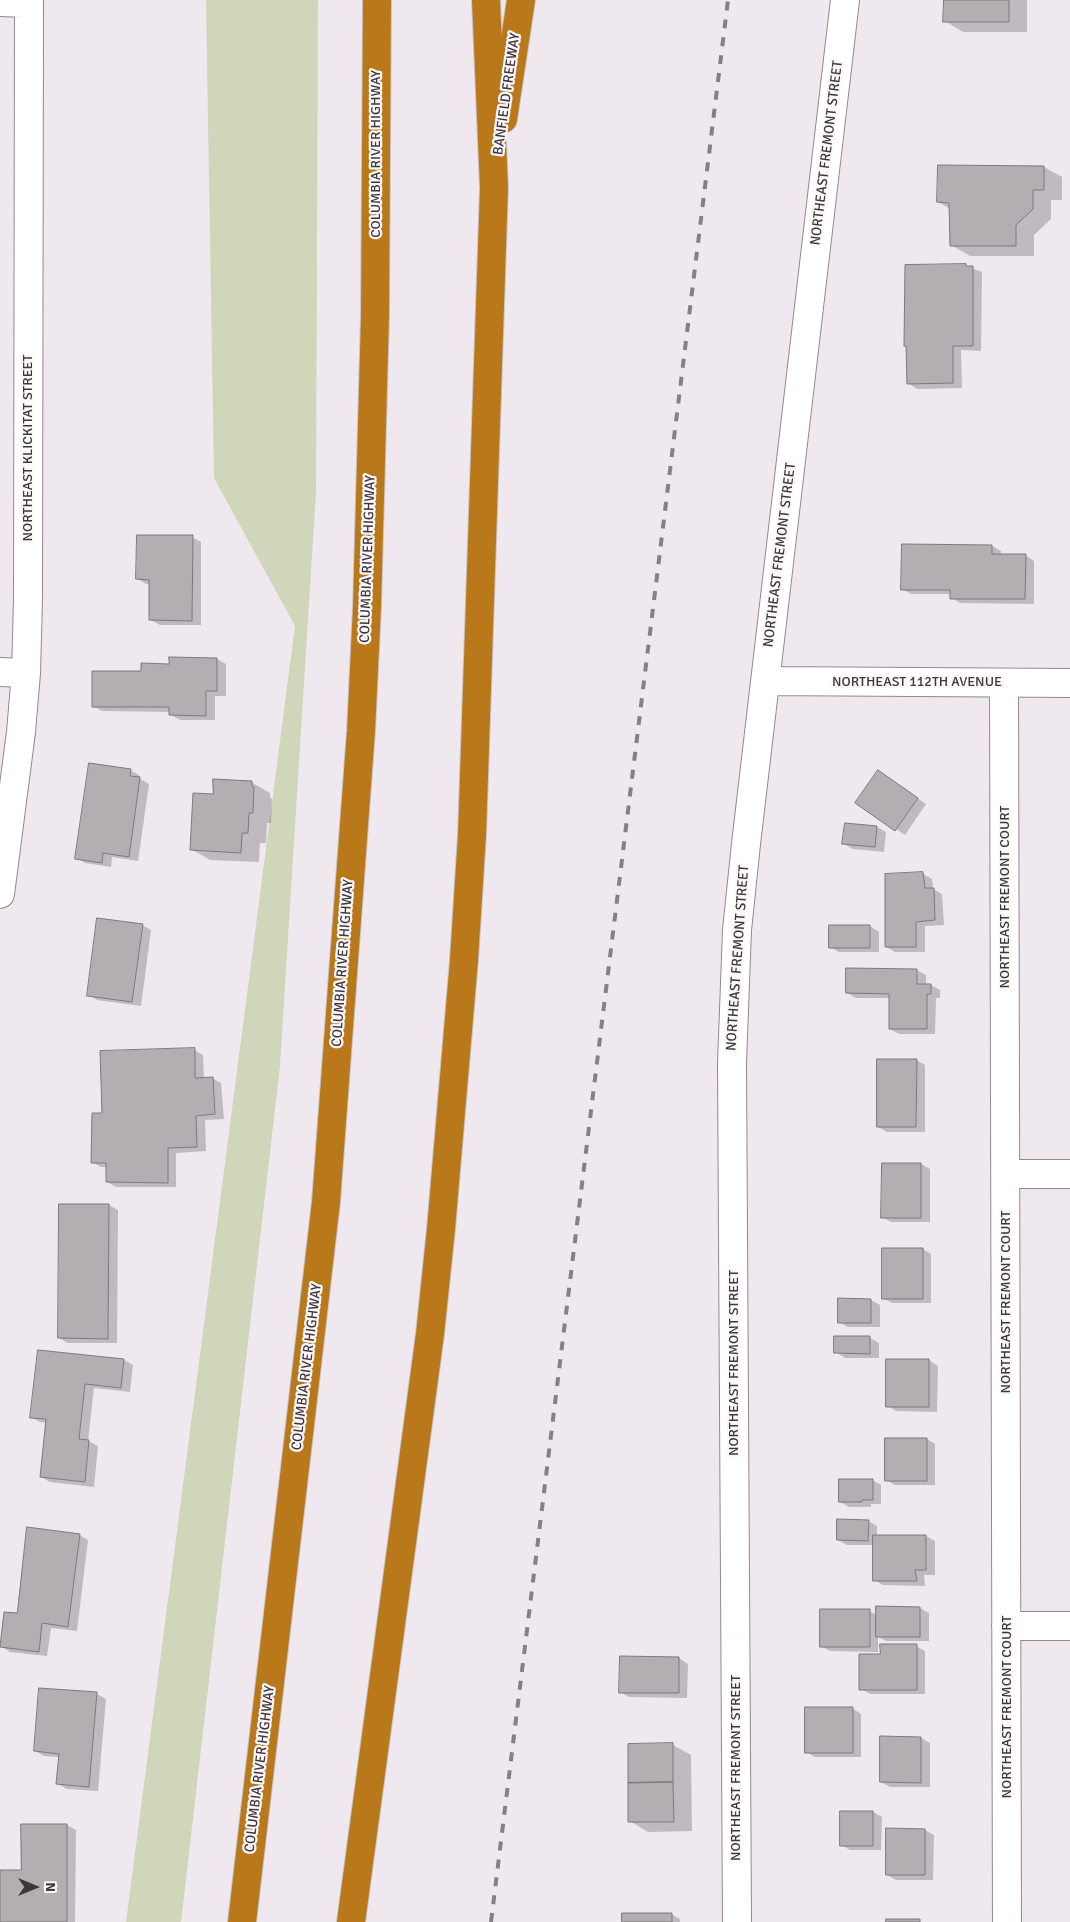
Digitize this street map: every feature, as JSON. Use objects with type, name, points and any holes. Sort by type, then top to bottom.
[{"type":"highway","name":"COLUMBIA RIVER HIGHWAY","points":[[242,1922],[326,1202],[361,731],[367,607],[375,316],[377,0]]},
{"type":"highway","points":[[351,1922],[430,1334],[454,1082],[472,835],[494,188],[486,0]]},
{"type":"highway","name":"BANFIELD FREEWAY","points":[[494,188],[521,0]]},
{"type":"street","name":"NORTHEAST FREMONT STREET","points":[[737,1922],[732,1063],[737,930],[845,0]]},
{"type":"street","points":[[0,2],[29,1]]},
{"type":"street","name":"NORTHEAST KLICKITAT STREET","points":[[0,894],[21,732],[13,672],[28,600],[29,1]]},
{"type":"street","name":"NORTHEAST 112TH AVENUE","points":[[765,681],[1070,683]]},
{"type":"street","name":"NORTHEAST FREMONT COURT","points":[[1004,682],[1008,1922]]},
{"type":"street","points":[[1006,1174],[1070,1174]]},
{"type":"street","points":[[1006,1626],[1070,1626]]},
{"type":"green space","points":[[206,0],[318,0],[316,492],[280,1066],[181,1922],[126,1922],[295,626],[214,478]]},
{"type":"building","points":[[944,0],[1009,0],[1009,22],[943,22]]},
{"type":"building","points":[[938,165],[1044,166],[1044,190],[1033,190],[1033,209],[1016,225],[1016,246],[950,246],[949,203],[937,202]]},
{"type":"building","points":[[966,264],[966,266],[973,266],[973,346],[953,346],[953,383],[907,384],[906,346],[904,346],[905,265]]},
{"type":"building","points":[[137,535],[193,535],[192,621],[149,620],[149,580],[136,579]]},
{"type":"building","points":[[902,544],[992,545],[992,554],[1026,554],[1025,599],[950,599],[950,590],[901,590]]},
{"type":"building","points":[[169,657],[217,658],[217,691],[206,691],[206,716],[169,715],[169,707],[92,707],[92,671],[141,671],[141,663],[169,664]]},
{"type":"building","points":[[89,763],[131,769],[130,776],[140,777],[129,857],[103,853],[102,863],[75,859]]},
{"type":"building","points":[[878,770],[918,798],[895,831],[855,803]]},
{"type":"building","points":[[213,779],[252,781],[252,787],[254,787],[253,813],[249,813],[248,833],[242,833],[241,853],[190,850],[193,793],[213,794]]},
{"type":"building","points":[[845,823],[877,826],[875,847],[842,844]]},
{"type":"building","points":[[923,872],[925,888],[934,888],[935,920],[916,922],[916,947],[885,947],[885,874]]},
{"type":"building","points":[[97,918],[143,924],[132,1002],[87,996]]},
{"type":"building","points":[[829,925],[870,925],[870,948],[829,948]]},
{"type":"building","points":[[846,968],[917,969],[917,984],[931,984],[931,994],[927,994],[927,1029],[889,1029],[889,994],[846,993]]},
{"type":"building","points":[[195,1048],[195,1078],[213,1077],[215,1114],[196,1116],[197,1147],[168,1148],[168,1183],[106,1182],[106,1163],[91,1163],[92,1113],[102,1113],[100,1051]]},
{"type":"building","points":[[877,1059],[917,1059],[916,1127],[877,1127]]},
{"type":"building","points":[[882,1163],[921,1163],[921,1218],[881,1218]]},
{"type":"building","points":[[59,1204],[109,1204],[108,1339],[58,1338]]},
{"type":"building","points":[[882,1248],[923,1248],[923,1299],[882,1299]]},
{"type":"building","points":[[838,1298],[871,1299],[871,1323],[838,1323]]},
{"type":"building","points":[[834,1336],[870,1336],[870,1354],[834,1353]]},
{"type":"building","points":[[38,1350],[124,1359],[121,1388],[85,1384],[79,1439],[89,1440],[85,1482],[40,1477],[46,1419],[30,1418]]},
{"type":"building","points":[[886,1359],[929,1359],[929,1407],[886,1407]]},
{"type":"building","points":[[885,1438],[927,1438],[927,1481],[885,1481]]},
{"type":"building","points":[[839,1479],[873,1479],[873,1500],[839,1502]]},
{"type":"building","points":[[837,1519],[869,1520],[868,1541],[837,1540]]},
{"type":"building","points":[[27,1527],[80,1534],[68,1627],[42,1623],[39,1652],[0,1647],[4,1612],[17,1613]]},
{"type":"building","points":[[873,1535],[926,1535],[926,1570],[915,1570],[917,1581],[873,1581]]},
{"type":"building","points":[[876,1606],[920,1607],[920,1637],[876,1637]]},
{"type":"building","points":[[820,1609],[870,1609],[870,1647],[820,1647]]},
{"type":"building","points":[[880,1644],[917,1644],[917,1690],[859,1690],[859,1654],[880,1654]]},
{"type":"building","points":[[620,1656],[679,1657],[679,1693],[619,1693]]},
{"type":"building","points":[[39,1688],[97,1692],[89,1787],[56,1784],[59,1754],[34,1751]]},
{"type":"building","points":[[805,1707],[853,1707],[853,1753],[805,1753]]},
{"type":"building","points":[[880,1736],[921,1737],[921,1783],[880,1782]]},
{"type":"building","points":[[673,1743],[673,1782],[628,1783],[628,1744]]},
{"type":"building","points":[[673,1782],[674,1822],[628,1822],[628,1783]]},
{"type":"building","points":[[840,1811],[873,1811],[873,1846],[840,1846]]},
{"type":"building","points":[[21,1824],[67,1824],[67,1922],[0,1922],[0,1870],[21,1870]]},
{"type":"building","points":[[886,1828],[925,1829],[925,1875],[886,1875]]},
{"type":"building","points":[[622,1913],[672,1913],[672,1922],[622,1922]]},
{"type":"building","points":[[886,1919],[920,1919],[920,1922],[886,1922]]},
{"type":"railway","points":[[491,1922],[728,0]]}]
